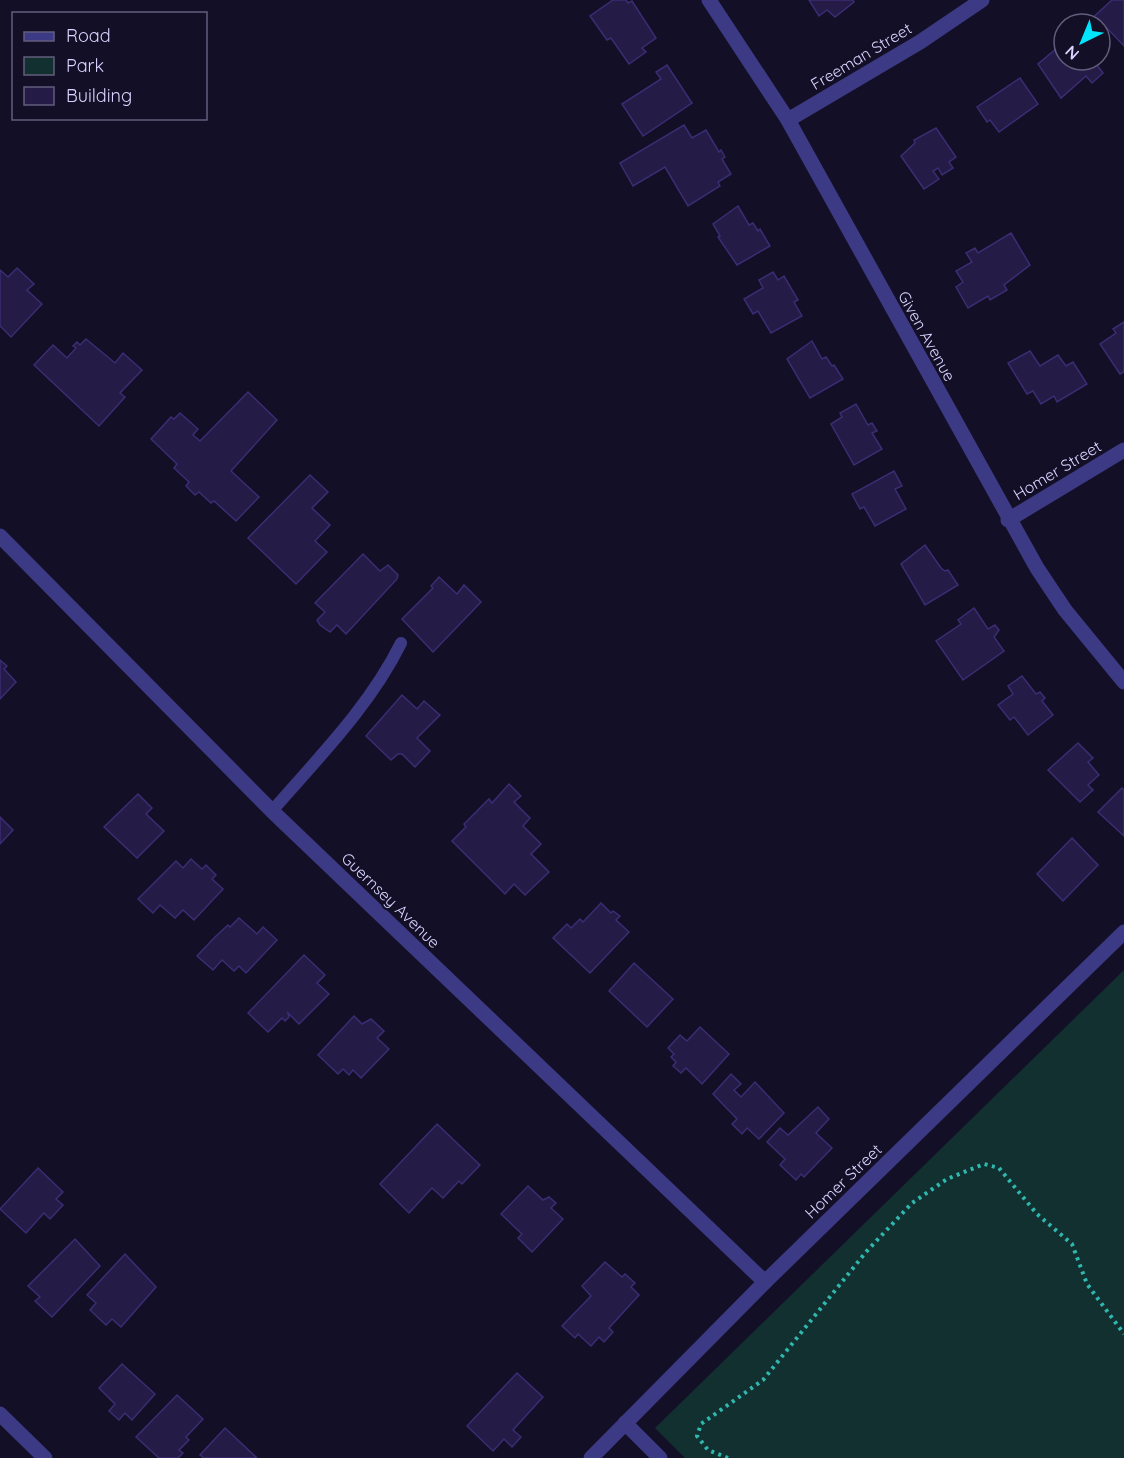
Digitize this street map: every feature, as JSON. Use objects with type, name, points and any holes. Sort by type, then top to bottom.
[{"type":"street","name":"Given Avenue","points":[[709,0],[788,120],[1008,520],[1065,610],[1124,682]]},
{"type":"street","name":"Freeman Street","points":[[788,120],[920,42],[982,0]]},
{"type":"street","name":"Homer Street","points":[[1008,520],[1124,450]]},
{"type":"street","name":"Guernsey Avenue","points":[[0,536],[272,811],[765,1282]]},
{"type":"street","name":"Homer Street","points":[[591,1458],[765,1282],[1124,932]]},
{"type":"street","points":[[0,1414],[45,1458]]},
{"type":"street","points":[[625,1423],[660,1458]]},
{"type":"lane","points":[[272,811],[341,731],[387,670],[401,643]]},
{"type":"path","points":[[728,1458],[708,1450],[697,1436],[701,1424],[763,1380],[866,1252],[912,1203],[947,1179],[984,1164],[999,1168],[1037,1215],[1072,1244],[1087,1284],[1124,1334]]},
{"type":"green space","points":[[1124,970],[1124,1458],[685,1458],[655,1428]]},
{"type":"building","points":[[613,0],[626,0],[628,3],[632,1],[656,38],[642,48],[646,52],[629,64],[611,38],[607,40],[590,16]]},
{"type":"building","points":[[809,0],[853,0],[854,2],[835,17],[827,10],[819,16]]},
{"type":"building","points":[[1112,0],[1124,0],[1124,46],[1112,33],[1112,12],[1099,12]]},
{"type":"building","points":[[1052,52],[1052,72],[1103,73],[1092,83],[1086,76],[1061,98],[1038,64]]},
{"type":"building","points":[[667,65],[692,103],[643,136],[622,104],[661,79],[656,72]]},
{"type":"building","points":[[1020,78],[1038,104],[999,132],[990,120],[987,122],[977,107]]},
{"type":"building","points":[[684,125],[692,138],[706,130],[719,152],[721,150],[725,157],[722,159],[731,174],[718,182],[720,186],[688,206],[665,167],[633,186],[620,163]]},
{"type":"building","points":[[936,128],[956,157],[949,162],[953,168],[942,175],[938,168],[933,171],[939,179],[924,189],[901,156],[915,143],[914,140]]},
{"type":"building","points":[[738,206],[749,225],[753,223],[758,231],[760,229],[770,246],[737,265],[718,237],[720,236],[713,224]]},
{"type":"building","points":[[1011,233],[1030,265],[1004,285],[1007,290],[990,300],[988,296],[968,308],[956,287],[963,282],[956,271],[972,262],[966,253],[975,248],[978,253]]},
{"type":"building","points":[[17,268],[34,284],[27,290],[42,304],[11,337],[0,326],[0,270],[8,277]]},
{"type":"building","points":[[773,272],[778,280],[784,276],[798,300],[794,302],[802,316],[771,333],[758,311],[753,314],[744,299],[763,288],[759,280]]},
{"type":"building","points":[[1124,322],[1124,372],[1120,374],[1100,344],[1116,333],[1113,329]]},
{"type":"building","points":[[86,339],[115,363],[123,353],[142,370],[120,393],[125,397],[99,426],[34,365],[53,345],[67,358],[76,348],[73,346],[77,342],[80,345]]},
{"type":"building","points":[[812,341],[822,359],[826,357],[843,379],[810,398],[787,359]]},
{"type":"building","points":[[1030,351],[1040,366],[1058,355],[1066,366],[1073,362],[1087,384],[1057,402],[1054,396],[1041,404],[1033,391],[1027,394],[1008,363]]},
{"type":"building","points":[[248,392],[277,420],[231,471],[259,497],[236,521],[214,501],[211,503],[199,492],[195,495],[186,486],[189,482],[174,468],[177,464],[151,439],[171,417],[174,419],[180,413],[198,429],[193,435],[200,441]]},
{"type":"building","points":[[856,404],[868,425],[872,423],[877,431],[872,433],[882,449],[854,465],[831,424],[842,417],[840,413]]},
{"type":"building","points":[[894,471],[902,486],[895,489],[906,509],[875,526],[864,507],[860,509],[852,494]]},
{"type":"building","points":[[310,475],[328,492],[312,508],[330,525],[315,541],[327,552],[296,584],[248,538]]},
{"type":"building","points":[[925,545],[941,568],[948,570],[958,585],[925,605],[901,564]]},
{"type":"building","points":[[363,554],[380,571],[388,565],[398,575],[397,579],[346,634],[337,625],[330,632],[317,620],[325,612],[315,603]]},
{"type":"building","points":[[439,577],[457,594],[464,585],[481,602],[433,652],[402,619],[433,588],[431,586]]},
{"type":"building","points":[[974,608],[988,629],[995,625],[999,630],[994,637],[1004,651],[963,680],[936,641],[961,624],[958,620]]},
{"type":"building","points":[[0,660],[7,666],[4,669],[16,682],[0,699]]},
{"type":"building","points":[[1022,676],[1036,694],[1040,692],[1045,698],[1042,701],[1053,715],[1028,735],[1014,717],[1010,720],[998,705],[1013,694],[1008,686]]},
{"type":"building","points":[[402,695],[417,709],[424,701],[440,715],[417,738],[430,751],[415,767],[402,754],[398,754],[391,760],[366,736]]},
{"type":"building","points":[[1078,743],[1093,758],[1088,762],[1099,775],[1088,785],[1093,790],[1080,802],[1048,770]]},
{"type":"building","points":[[509,784],[521,796],[514,802],[530,818],[523,826],[541,844],[531,854],[549,872],[525,895],[514,884],[505,894],[452,841],[466,827],[464,824],[489,799],[492,803]]},
{"type":"building","points":[[1122,788],[1124,790],[1124,836],[1098,812]]},
{"type":"building","points":[[138,794],[152,808],[146,814],[164,831],[137,858],[104,827]]},
{"type":"building","points":[[0,817],[13,830],[0,844]]},
{"type":"building","points":[[1072,838],[1098,865],[1063,901],[1037,874]]},
{"type":"building","points":[[191,859],[202,869],[206,865],[216,875],[212,879],[223,889],[194,920],[183,910],[175,918],[160,905],[153,913],[138,899],[176,861],[183,868]]},
{"type":"building","points":[[601,903],[611,913],[613,911],[620,916],[616,920],[629,932],[590,973],[553,938],[567,924],[571,928],[580,919],[583,922]]},
{"type":"building","points":[[239,918],[257,934],[263,927],[277,940],[246,973],[239,966],[234,971],[222,960],[213,970],[197,956],[228,925],[230,927]]},
{"type":"building","points":[[304,955],[325,975],[317,983],[329,994],[299,1024],[288,1013],[289,1017],[285,1021],[282,1018],[268,1032],[248,1013]]},
{"type":"building","points":[[634,963],[673,999],[647,1027],[609,991]]},
{"type":"building","points":[[354,1016],[362,1024],[371,1019],[384,1031],[377,1038],[389,1049],[361,1078],[353,1070],[349,1075],[343,1069],[338,1074],[318,1055]]},
{"type":"building","points":[[700,1027],[729,1054],[702,1084],[686,1068],[681,1073],[673,1066],[676,1062],[671,1057],[674,1054],[668,1048],[680,1035],[687,1041]]},
{"type":"building","points":[[731,1074],[741,1084],[734,1090],[741,1097],[755,1082],[784,1113],[759,1139],[747,1128],[742,1134],[732,1124],[737,1119],[713,1094]]},
{"type":"building","points":[[818,1107],[829,1119],[816,1133],[832,1148],[804,1177],[801,1174],[796,1180],[780,1165],[785,1159],[767,1142],[780,1128],[788,1135]]},
{"type":"building","points":[[437,1124],[480,1165],[462,1184],[459,1181],[443,1198],[432,1188],[409,1213],[380,1184]]},
{"type":"building","points":[[38,1168],[63,1192],[56,1199],[63,1205],[50,1219],[44,1213],[26,1233],[0,1209]]},
{"type":"building","points":[[528,1186],[543,1200],[549,1197],[556,1203],[551,1208],[563,1219],[532,1252],[518,1238],[522,1234],[501,1214]]},
{"type":"building","points":[[75,1239],[100,1266],[52,1317],[35,1301],[40,1297],[28,1286]]},
{"type":"building","points":[[125,1254],[156,1287],[121,1327],[112,1319],[106,1325],[90,1310],[96,1303],[87,1295]]},
{"type":"building","points":[[605,1262],[622,1277],[625,1274],[635,1283],[631,1287],[639,1295],[609,1328],[613,1332],[604,1342],[599,1337],[591,1346],[578,1334],[575,1338],[562,1326],[591,1296],[582,1286]]},
{"type":"building","points":[[122,1364],[155,1394],[132,1420],[125,1413],[119,1420],[109,1411],[115,1404],[99,1388]]},
{"type":"building","points":[[517,1373],[543,1397],[513,1430],[521,1437],[512,1447],[504,1439],[493,1451],[467,1426]]},
{"type":"building","points":[[177,1395],[203,1419],[186,1437],[189,1440],[179,1450],[183,1453],[178,1458],[159,1458],[136,1437]]},
{"type":"building","points":[[225,1428],[257,1458],[204,1458],[200,1455]]}]
